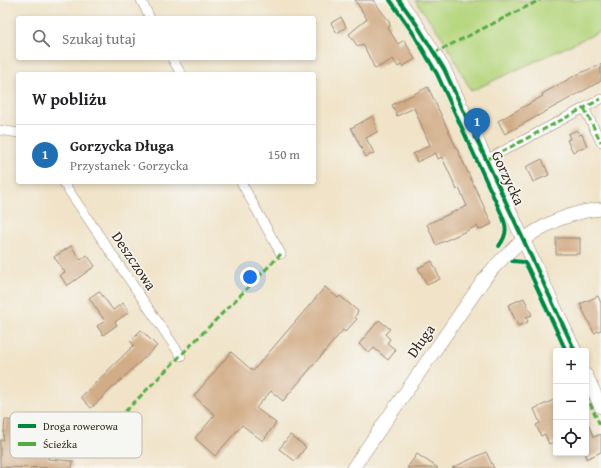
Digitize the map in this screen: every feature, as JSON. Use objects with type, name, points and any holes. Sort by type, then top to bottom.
[{"type":"street","points":[[141,0],[149,16]]},
{"type":"street","name":"Gorzycka","points":[[399,0],[417,25],[444,69],[574,348]]},
{"type":"street","points":[[173,60],[180,72]]},
{"type":"street","points":[[486,160],[601,99]]},
{"type":"street","points":[[584,108],[601,142]]},
{"type":"street","points":[[0,130],[16,133]]},
{"type":"street","name":"Deszczowa","points":[[64,184],[182,356]]},
{"type":"street","points":[[242,184],[281,254]]},
{"type":"street","name":"Długa","points":[[353,468],[485,278],[506,254],[523,239],[558,219],[587,210],[601,209]]},
{"type":"street","points":[[589,381],[601,407]]},
{"type":"green space","points":[[415,0],[601,0],[601,31],[471,91],[446,43]]},
{"type":"building","points":[[355,0],[373,0],[389,21],[390,26],[388,28],[398,44],[404,40],[415,59],[402,67],[401,65],[398,67],[393,59],[375,69],[363,44],[358,47],[349,34],[367,19]]},
{"type":"building","points":[[341,17],[346,27],[337,33],[331,23]]},
{"type":"building","points":[[601,64],[601,81],[505,134],[498,121],[543,96],[542,94],[576,75]]},
{"type":"building","points":[[428,87],[492,224],[479,230],[477,226],[436,245],[427,224],[467,206],[459,188],[457,190],[442,157],[438,159],[436,153],[417,162],[413,154],[430,145],[414,108],[397,116],[392,105]]},
{"type":"building","points":[[373,116],[377,132],[366,138],[374,153],[366,157],[351,128]]},
{"type":"building","points":[[577,130],[579,135],[582,134],[587,146],[573,152],[567,140],[570,139],[568,134]]},
{"type":"building","points":[[542,159],[549,175],[533,182],[526,167]]},
{"type":"building","points":[[556,238],[580,238],[580,254],[556,254]]},
{"type":"building","points":[[71,246],[81,260],[87,255],[95,266],[67,286],[60,275],[65,272],[54,257]]},
{"type":"building","points":[[432,261],[440,279],[427,285],[418,268]]},
{"type":"building","points":[[325,287],[338,298],[340,296],[358,311],[355,317],[357,319],[345,332],[343,330],[283,401],[271,391],[256,408],[276,423],[263,441],[242,425],[215,456],[195,438],[215,415],[194,396],[231,352],[253,371]]},
{"type":"building","points":[[99,291],[113,310],[123,303],[129,312],[115,322],[117,325],[103,335],[97,326],[105,321],[89,298]]},
{"type":"building","points":[[598,296],[601,303],[601,330],[594,333],[580,304]]},
{"type":"building","points":[[524,298],[532,315],[526,317],[528,322],[518,326],[508,305]]},
{"type":"building","points":[[379,320],[390,329],[385,334],[390,339],[387,343],[396,350],[388,360],[374,348],[369,353],[359,344]]},
{"type":"building","points":[[141,330],[157,346],[91,408],[81,397],[134,345],[130,341]]},
{"type":"building","points":[[553,400],[553,442],[549,444],[545,434],[541,436],[536,425],[540,423],[534,409]]},
{"type":"building","points":[[5,420],[10,420],[10,458],[48,458],[73,461],[72,468],[0,467],[0,440],[3,440]]},
{"type":"building","points":[[589,426],[594,437],[601,434],[601,452],[586,459],[586,456],[589,456]]},
{"type":"building","points":[[290,435],[306,447],[295,461],[279,449]]},
{"type":"building","points":[[486,452],[494,468],[452,468]]},
{"type":"building","points":[[417,454],[438,468],[407,468]]},
{"type":"marked path","points":[[434,53],[540,0]]},
{"type":"marked path","points":[[486,160],[601,99]]},
{"type":"marked path","points":[[584,108],[601,142]]},
{"type":"marked path","points":[[125,412],[281,254]]},
{"type":"marked path","points":[[589,401],[601,427]]},
{"type":"cycle path","points":[[390,0],[413,33],[437,74],[501,213],[506,230],[504,238],[499,246]]},
{"type":"cycle path","points":[[399,0],[417,25],[444,69],[574,348]]},
{"type":"cycle path","points":[[512,261],[524,262],[528,268],[565,348]]},
{"type":"place","name":"Gorzycka Długa","points":[[477,141]]}]
